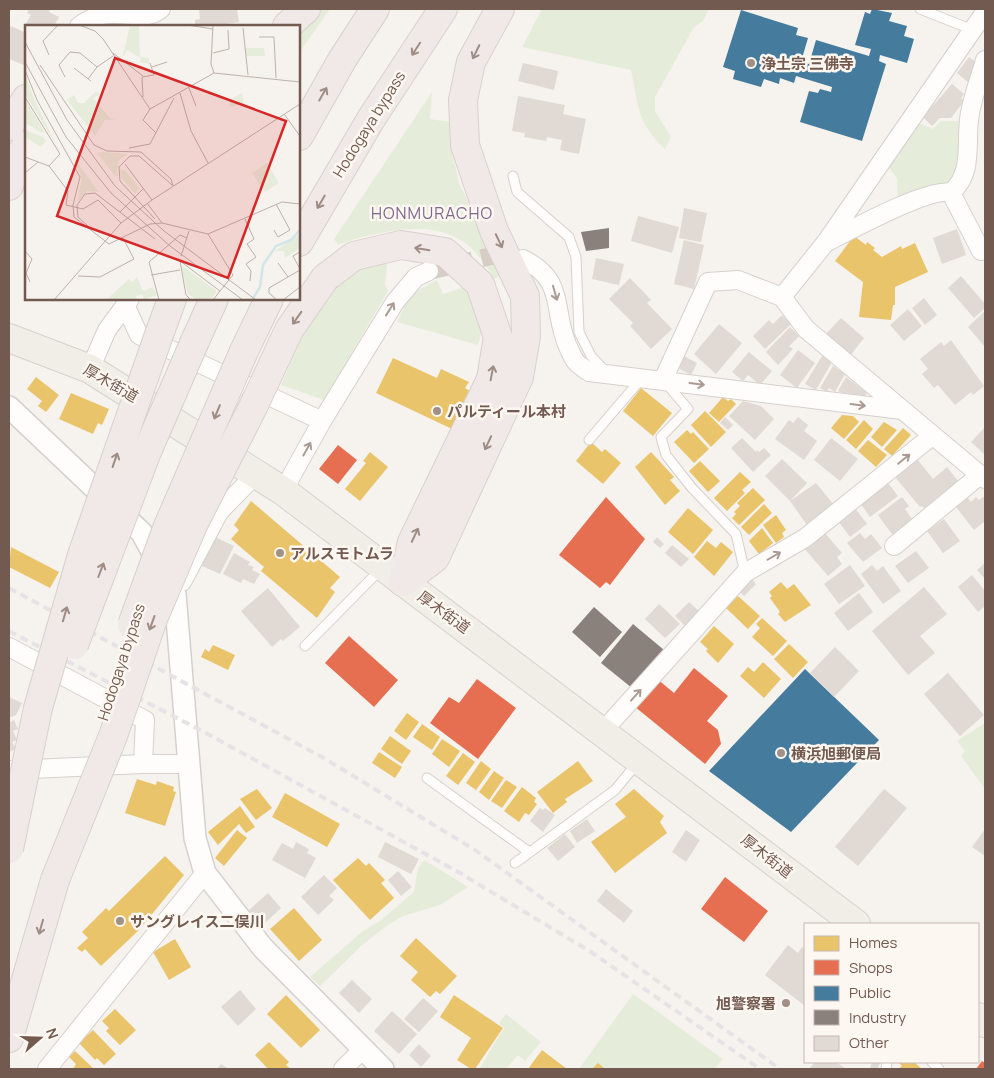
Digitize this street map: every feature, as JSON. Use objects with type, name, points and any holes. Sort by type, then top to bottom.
[{"type":"highway","points":[[288,25],[306,9]]},
{"type":"highway","points":[[300,134],[342,60],[375,9]]},
{"type":"highway","name":"Hodogaya bypass","points":[[300,240],[371,119],[443,9]]},
{"type":"highway","points":[[393,575],[435,558],[519,377],[526,336],[525,296],[494,230],[476,182],[466,145],[463,100],[471,62],[500,9]]},
{"type":"highway","points":[[9,126],[25,101]]},
{"type":"highway","points":[[9,186],[15,166],[25,147]]},
{"type":"highway","points":[[55,880],[113,736],[153,619],[193,525],[254,408],[289,330],[325,278],[354,256],[401,245],[445,252],[480,284],[498,337],[491,380],[412,542],[393,575]]},
{"type":"highway","points":[[9,849],[38,708],[82,555],[172,300]]},
{"type":"highway","points":[[9,849],[59,687],[96,582],[146,454],[214,300]]},
{"type":"highway","name":"Hodogaya bypass","points":[[9,1038],[95,738],[133,621],[168,526],[244,351],[269,300]]},
{"type":"main road","name":"厚木街道","points":[[9,338],[90,369],[283,491],[855,923]]},
{"type":"street","points":[[80,25],[92,16],[109,11],[146,16],[161,9]]},
{"type":"street","points":[[782,297],[826,242],[985,12]]},
{"type":"street","points":[[951,192],[961,183],[967,159],[969,119],[985,60]]},
{"type":"street","points":[[826,242],[916,200],[944,190],[951,192],[981,251],[985,247]]},
{"type":"street","points":[[524,259],[546,275],[555,289],[564,337],[576,362],[590,372],[608,372],[642,378],[902,410]]},
{"type":"street","points":[[283,491],[322,421],[402,292],[416,277],[429,271]]},
{"type":"street","points":[[663,380],[708,282],[738,280],[782,297],[806,328],[983,477],[894,546]]},
{"type":"street","points":[[128,302],[139,335],[322,421]]},
{"type":"street","points":[[90,369],[107,330],[128,302]]},
{"type":"street","points":[[9,409],[142,533],[175,594],[187,764],[195,838],[206,873],[263,948],[383,1069]]},
{"type":"street","points":[[603,731],[745,573],[805,538],[932,436]]},
{"type":"street","points":[[175,594],[219,512],[256,474]]},
{"type":"street","points":[[9,647],[145,720],[143,764]]},
{"type":"street","points":[[9,770],[187,764]]},
{"type":"street","points":[[47,1069],[206,873]]},
{"type":"street","points":[[343,1069],[363,1050]]},
{"type":"lane","points":[[920,9],[973,30]]},
{"type":"lane","points":[[513,176],[517,192],[570,238],[576,257],[579,332],[591,356],[608,372]]},
{"type":"lane","points":[[589,440],[642,378]]},
{"type":"lane","points":[[663,380],[688,410],[662,437],[666,455],[692,488],[736,534],[745,573]]},
{"type":"lane","points":[[305,646],[393,575]]},
{"type":"lane","points":[[515,863],[615,790],[640,759]]},
{"type":"lane","points":[[427,778],[529,852]]},
{"type":"green space","points":[[319,9],[330,9],[300,52],[300,28]]},
{"type":"green space","points":[[542,9],[709,9],[703,21],[694,27],[655,97],[655,111],[671,137],[665,149],[649,130],[640,113],[631,70],[522,47]]},
{"type":"green space","points":[[432,92],[430,119],[450,122],[452,152],[459,183],[503,274],[494,279],[485,264],[464,242],[452,235],[439,231],[409,229],[391,231],[364,236],[338,245],[334,239]]},
{"type":"green space","points":[[941,121],[962,121],[961,153],[955,177],[943,186],[898,200],[897,178],[888,166],[919,123],[933,129]]},
{"type":"green space","points":[[388,254],[385,285],[388,291],[324,400],[281,385],[314,314],[332,289],[353,271]]},
{"type":"green space","points":[[437,280],[443,294],[464,287],[473,301],[481,322],[478,345],[397,322],[410,295]]},
{"type":"green space","points":[[985,723],[985,789],[961,756],[965,751],[957,741]]},
{"type":"green space","points":[[424,860],[468,887],[440,905],[403,916],[385,927],[361,946],[320,986],[310,977],[363,931],[380,921],[414,892],[418,868]]},
{"type":"green space","points":[[633,994],[723,1059],[714,1069],[579,1069]]},
{"type":"green space","points":[[506,1014],[541,1042],[525,1061],[518,1055],[506,1069],[479,1069],[504,1028],[499,1023]]},
{"type":"building: Homes","points":[[854,236],[866,245],[867,242],[875,248],[873,250],[882,257],[901,246],[902,249],[915,243],[928,272],[895,287],[895,305],[893,305],[891,320],[859,317],[863,282],[835,261]]},
{"type":"building: Homes","name":"パルティール本村","points":[[393,358],[437,378],[441,369],[469,382],[465,388],[470,391],[452,429],[376,393]]},
{"type":"building: Homes","points":[[36,377],[59,395],[46,412],[38,406],[42,401],[27,389]]},
{"type":"building: Homes","points":[[641,388],[672,413],[653,436],[623,411]]},
{"type":"building: Homes","points":[[71,393],[109,409],[102,425],[98,423],[93,434],[59,419]]},
{"type":"building: Homes","points":[[723,397],[728,401],[731,399],[736,404],[719,422],[709,413]]},
{"type":"building: Homes","points":[[705,411],[726,432],[711,447],[691,425]]},
{"type":"building: Homes","points":[[842,415],[853,416],[859,422],[844,439],[831,428]]},
{"type":"building: Homes","points":[[864,420],[873,429],[856,449],[846,440]]},
{"type":"building: Homes","points":[[884,422],[897,430],[882,447],[871,437]]},
{"type":"building: Homes","points":[[903,428],[911,435],[892,456],[884,449]]},
{"type":"building: Homes","points":[[687,430],[691,434],[693,432],[709,449],[694,463],[674,442]]},
{"type":"building: Homes","points":[[868,440],[887,455],[876,467],[858,451]]},
{"type":"building: Homes","points":[[591,442],[602,452],[605,449],[621,463],[603,484],[576,461]]},
{"type":"building: Homes","points":[[370,452],[388,467],[360,501],[345,489],[366,463],[363,461]]},
{"type":"building: Homes","points":[[651,452],[674,477],[670,480],[680,491],[665,505],[635,467]]},
{"type":"building: Homes","points":[[700,461],[720,481],[708,492],[689,471]]},
{"type":"building: Homes","points":[[740,472],[751,482],[742,490],[745,493],[727,511],[714,498]]},
{"type":"building: Homes","points":[[753,488],[765,500],[739,525],[732,518],[736,514],[734,512],[740,506],[737,503]]},
{"type":"building: Homes","name":"アルスモトムラ","points":[[251,501],[340,577],[330,588],[335,592],[317,618],[261,571],[264,567],[231,539],[239,530],[234,525]]},
{"type":"building: Homes","points":[[764,504],[772,513],[749,535],[741,527]]},
{"type":"building: Homes","points":[[688,508],[713,530],[693,554],[668,532]]},
{"type":"building: Homes","points":[[776,515],[786,530],[782,533],[784,537],[776,543],[763,525]]},
{"type":"building: Homes","points":[[762,528],[773,543],[759,554],[749,541]]},
{"type":"building: Homes","points":[[707,541],[716,548],[721,542],[733,552],[714,576],[694,557]]},
{"type":"building: Homes","points":[[11,547],[59,572],[50,588],[9,567]]},
{"type":"building: Homes","points":[[781,582],[787,589],[794,584],[811,605],[785,622],[778,614],[780,612],[770,598],[772,596],[769,592]]},
{"type":"building: Homes","points":[[738,596],[760,616],[748,629],[726,608]]},
{"type":"building: Homes","points":[[762,618],[787,641],[773,656],[752,637],[760,628],[756,624]]},
{"type":"building: Homes","points":[[714,626],[734,644],[718,663],[706,651],[708,649],[700,642]]},
{"type":"building: Homes","points":[[789,644],[808,662],[793,678],[774,659]]},
{"type":"building: Homes","points":[[213,645],[235,655],[228,670],[201,657],[205,649],[209,652]]},
{"type":"building: Homes","points":[[763,662],[781,679],[764,698],[740,676],[748,667],[754,672]]},
{"type":"building: Homes","points":[[407,713],[419,722],[406,740],[394,731]]},
{"type":"building: Homes","points":[[422,724],[440,737],[432,750],[413,737]]},
{"type":"building: Homes","points":[[390,736],[411,751],[402,764],[381,749]]},
{"type":"building: Homes","points":[[442,739],[460,751],[449,767],[432,754]]},
{"type":"building: Homes","points":[[379,752],[402,767],[395,778],[372,763]]},
{"type":"building: Homes","points":[[463,753],[475,762],[458,785],[446,776]]},
{"type":"building: Homes","points":[[481,761],[491,769],[476,790],[466,783]]},
{"type":"building: Homes","points":[[578,761],[593,781],[565,799],[567,802],[553,813],[537,792]]},
{"type":"building: Homes","points":[[494,771],[504,778],[489,800],[479,792]]},
{"type":"building: Homes","points":[[137,779],[156,785],[157,781],[174,787],[173,791],[176,792],[165,826],[125,813]]},
{"type":"building: Homes","points":[[506,780],[517,787],[502,808],[491,801]]},
{"type":"building: Homes","points":[[522,787],[536,798],[534,802],[537,804],[529,815],[525,813],[519,822],[504,811]]},
{"type":"building: Homes","points":[[257,789],[272,808],[256,820],[240,799]]},
{"type":"building: Homes","points":[[634,789],[664,816],[660,822],[667,833],[615,873],[591,842],[626,817],[615,804]]},
{"type":"building: Homes","points":[[285,793],[340,824],[327,847],[272,817]]},
{"type":"building: Homes","points":[[240,806],[255,827],[246,833],[239,824],[218,845],[208,832]]},
{"type":"building: Homes","points":[[237,830],[247,838],[224,866],[215,858]]},
{"type":"building: Homes","name":"サングレイス二俣川","points":[[165,856],[184,875],[139,930],[101,966],[85,949],[82,952],[77,948],[88,938],[82,932],[106,908],[109,911]]},
{"type":"building: Homes","points":[[358,858],[366,866],[369,863],[385,880],[381,883],[394,898],[370,920],[333,880]]},
{"type":"building: Homes","points":[[294,908],[322,940],[299,961],[270,929]]},
{"type":"building: Homes","points":[[416,938],[457,976],[440,994],[436,991],[430,997],[411,980],[418,972],[400,956]]},
{"type":"building: Homes","points":[[175,939],[191,967],[169,980],[153,952]]},
{"type":"building: Homes","points":[[286,995],[320,1030],[301,1048],[267,1014]]},
{"type":"building: Homes","points":[[454,995],[503,1028],[475,1069],[471,1069],[457,1060],[471,1038],[440,1017]]},
{"type":"building: Homes","points":[[115,1009],[136,1030],[120,1045],[106,1031],[109,1028],[102,1021]]},
{"type":"building: Homes","points":[[93,1030],[116,1054],[104,1065],[97,1058],[95,1060],[79,1043]]},
{"type":"building: Homes","points":[[269,1042],[289,1062],[286,1065],[291,1069],[268,1069],[255,1055]]},
{"type":"building: Homes","points":[[542,1050],[567,1069],[528,1069]]},
{"type":"building: Homes","points":[[75,1051],[94,1069],[73,1069],[76,1064],[69,1057]]},
{"type":"building: Homes","points":[[598,1063],[605,1069],[592,1069]]},
{"type":"building: Homes","points":[[899,1063],[915,1063],[922,1069],[898,1069],[902,1066]]},
{"type":"building: Shops","points":[[338,445],[357,460],[338,484],[319,469]]},
{"type":"building: Shops","points":[[606,497],[645,539],[610,585],[606,582],[600,588],[559,555]]},
{"type":"building: Shops","points":[[349,636],[398,680],[374,707],[325,663]]},
{"type":"building: Shops","points":[[694,668],[728,696],[707,721],[718,730],[721,744],[705,764],[634,706],[656,678],[674,693]]},
{"type":"building: Shops","points":[[477,679],[516,708],[478,759],[430,723],[449,697],[459,703]]},
{"type":"building: Shops","points":[[725,877],[768,911],[744,942],[701,909]]},
{"type":"building: Shops","points":[[982,1061],[985,1063],[985,1069],[976,1069]]},
{"type":"building: Public","points":[[872,9],[892,13],[889,21],[907,26],[904,36],[914,39],[907,63],[880,55],[879,61],[886,64],[862,141],[800,122],[809,91],[818,93],[820,89],[831,92],[832,87],[796,76],[794,83],[780,78],[779,84],[764,79],[761,87],[733,79],[735,71],[723,67],[741,10],[798,28],[796,35],[808,38],[801,62],[809,64],[816,40],[869,56],[871,49],[855,45],[865,12],[870,14]]},
{"type":"building: Public","points":[[805,669],[879,740],[791,832],[709,771]]},
{"type":"building: Industry","points":[[609,228],[609,248],[586,251],[581,232]]},
{"type":"building: Industry","points":[[594,607],[622,632],[600,657],[572,632]]},
{"type":"building: Industry","points":[[633,624],[664,650],[632,688],[601,663]]},
{"type":"building: Other","points":[[29,9],[50,9],[49,12],[59,17],[55,25],[25,25],[31,15],[27,13]]},
{"type":"building: Other","points":[[199,9],[237,9],[239,22],[220,25],[195,25],[195,20],[200,19]]},
{"type":"building: Other","points":[[11,26],[25,33],[24,65],[9,59],[9,30]]},
{"type":"building: Other","points":[[969,57],[978,64],[969,83],[957,73]]},
{"type":"building: Other","points":[[523,63],[558,71],[554,90],[518,81]]},
{"type":"building: Other","points":[[952,84],[964,94],[961,98],[964,101],[951,118],[940,118],[932,126],[923,117]]},
{"type":"building: Other","points":[[518,96],[565,105],[563,114],[586,119],[579,154],[560,150],[562,140],[547,137],[546,141],[524,137],[525,133],[512,131]]},
{"type":"building: Other","points":[[684,208],[707,213],[701,242],[679,238]]},
{"type":"building: Other","points":[[638,216],[679,227],[672,253],[631,241]]},
{"type":"building: Other","points":[[957,229],[966,255],[942,264],[933,238]]},
{"type":"building: Other","points":[[684,240],[704,245],[694,289],[674,284]]},
{"type":"building: Other","points":[[596,258],[624,264],[619,285],[592,279]]},
{"type":"building: Other","points":[[961,276],[985,304],[985,308],[974,318],[948,288]]},
{"type":"building: Other","points":[[630,278],[651,300],[647,303],[672,329],[651,349],[630,326],[633,323],[609,299]]},
{"type":"building: Other","points":[[924,298],[937,315],[925,325],[912,308]]},
{"type":"building: Other","points":[[908,309],[922,326],[904,341],[890,325]]},
{"type":"building: Other","points":[[985,311],[985,347],[968,327]]},
{"type":"building: Other","points":[[782,315],[791,324],[765,349],[753,336],[769,320],[773,324]]},
{"type":"building: Other","points":[[841,318],[864,338],[849,357],[824,336]]},
{"type":"building: Other","points":[[719,324],[742,343],[716,374],[694,354]]},
{"type":"building: Other","points":[[790,327],[799,336],[789,346],[793,349],[778,365],[766,352]]},
{"type":"building: Other","points":[[951,340],[984,386],[973,395],[971,392],[955,405],[938,385],[934,388],[922,374],[928,369],[920,359],[941,342],[944,346]]},
{"type":"building: Other","points":[[798,350],[815,363],[797,388],[780,375]]},
{"type":"building: Other","points":[[749,352],[772,371],[760,385],[748,375],[743,381],[732,372]]},
{"type":"building: Other","points":[[684,356],[697,363],[691,375],[678,368]]},
{"type":"building: Other","points":[[822,356],[832,362],[816,390],[805,384]]},
{"type":"building: Other","points":[[833,366],[845,374],[835,392],[829,388],[827,392],[820,388]]},
{"type":"building: Other","points":[[846,377],[867,393],[864,397],[859,394],[857,398],[850,393],[848,396],[838,391]]},
{"type":"building: Other","points":[[743,401],[761,406],[774,419],[755,440],[729,416]]},
{"type":"building: Other","points":[[725,417],[733,425],[728,430],[720,423]]},
{"type":"building: Other","points":[[798,417],[808,425],[804,431],[817,441],[804,460],[775,439],[789,420],[793,423]]},
{"type":"building: Other","points":[[985,427],[985,455],[971,442]]},
{"type":"building: Other","points":[[742,438],[756,452],[764,448],[771,455],[753,472],[731,448]]},
{"type":"building: Other","points":[[831,438],[858,459],[840,481],[814,460]]},
{"type":"building: Other","points":[[782,459],[807,483],[790,501],[765,476]]},
{"type":"building: Other","points":[[917,459],[933,479],[947,467],[958,481],[924,508],[920,507],[895,477]]},
{"type":"building: Other","points":[[816,483],[835,506],[807,525],[790,501]]},
{"type":"building: Other","points":[[888,483],[898,496],[870,517],[861,504]]},
{"type":"building: Other","points":[[902,497],[909,506],[905,509],[914,522],[894,537],[878,515]]},
{"type":"building: Other","points":[[976,497],[979,500],[983,497],[985,499],[985,521],[974,530],[956,507],[968,498],[971,502]]},
{"type":"building: Other","points":[[855,508],[867,524],[850,537],[838,521]]},
{"type":"building: Other","points":[[944,519],[960,541],[943,553],[927,531]]},
{"type":"building: Other","points":[[824,532],[842,553],[837,557],[842,564],[828,576],[804,548]]},
{"type":"building: Other","points":[[860,533],[865,539],[871,534],[882,548],[863,562],[847,543]]},
{"type":"building: Other","points":[[215,537],[234,546],[220,574],[202,566]]},
{"type":"building: Other","points":[[657,537],[664,544],[660,548],[653,542]]},
{"type":"building: Other","points":[[672,545],[689,559],[681,567],[665,553]]},
{"type":"building: Other","points":[[916,551],[929,568],[908,583],[895,566]]},
{"type":"building: Other","points":[[234,553],[250,562],[248,565],[254,567],[252,570],[260,574],[254,584],[243,579],[241,583],[223,574]]},
{"type":"building: Other","points":[[985,563],[985,579],[977,570]]},
{"type":"building: Other","points":[[850,565],[865,586],[839,604],[824,584]]},
{"type":"building: Other","points":[[872,565],[877,571],[883,566],[901,591],[883,604],[861,574]]},
{"type":"building: Other","points":[[972,575],[985,591],[985,606],[978,612],[958,587]]},
{"type":"building: Other","points":[[751,578],[756,584],[744,596],[738,590]]},
{"type":"building: Other","points":[[924,587],[947,614],[920,636],[935,653],[908,675],[872,631]]},
{"type":"building: Other","points":[[268,588],[300,627],[283,641],[281,639],[272,647],[241,611]]},
{"type":"building: Other","points":[[859,593],[873,612],[848,631],[834,613]]},
{"type":"building: Other","points":[[689,602],[699,611],[685,626],[675,616]]},
{"type":"building: Other","points":[[659,604],[680,624],[665,638],[645,619]]},
{"type":"building: Other","points":[[835,647],[859,671],[834,697],[810,673]]},
{"type":"building: Other","points":[[948,673],[984,715],[960,736],[924,694]]},
{"type":"building: Other","points":[[9,697],[22,703],[16,715],[9,718]]},
{"type":"building: Other","points":[[14,720],[18,729],[13,731],[17,740],[12,742],[16,749],[9,752],[9,723]]},
{"type":"building: Other","points":[[884,789],[907,808],[858,866],[835,847]]},
{"type":"building: Other","points":[[540,808],[543,810],[545,808],[555,815],[543,832],[530,821]]},
{"type":"building: Other","points":[[587,819],[595,831],[577,843],[570,831]]},
{"type":"building: Other","points":[[985,829],[985,856],[972,847]]},
{"type":"building: Other","points":[[686,830],[700,840],[686,862],[672,852]]},
{"type":"building: Other","points":[[565,834],[575,847],[558,861],[547,848]]},
{"type":"building: Other","points":[[296,842],[309,849],[307,853],[316,858],[305,878],[272,860],[282,843],[293,849]]},
{"type":"building: Other","points":[[385,842],[419,859],[411,874],[378,857]]},
{"type":"building: Other","points":[[398,871],[412,887],[401,896],[388,880]]},
{"type":"building: Other","points":[[324,875],[337,888],[329,896],[334,900],[318,915],[301,897]]},
{"type":"building: Other","points":[[606,889],[633,911],[624,923],[597,901]]},
{"type":"building: Other","points":[[268,893],[281,908],[262,926],[249,910]]},
{"type":"building: Other","points":[[788,945],[798,953],[802,947],[804,948],[804,1005],[765,975]]},
{"type":"building: Other","points":[[352,980],[372,999],[359,1013],[339,993]]},
{"type":"building: Other","points":[[240,990],[256,1009],[238,1026],[221,1007]]},
{"type":"building: Other","points":[[423,998],[438,1011],[419,1032],[404,1019]]},
{"type":"building: Other","points":[[392,1011],[417,1034],[399,1054],[374,1031]]},
{"type":"building: Other","points":[[419,1044],[431,1056],[421,1067],[409,1055]]},
{"type":"building: Other","points":[[814,1063],[837,1063],[846,1069],[812,1069],[810,1068]]},
{"type":"building: Other","points":[[872,1063],[880,1063],[878,1069],[870,1069]]},
{"type":"building: Other","points":[[221,1064],[229,1069],[217,1069]]},
{"type":"tunnel","points":[[429,271],[491,256],[514,256]]},
{"type":"railway","points":[[9,588],[322,757],[475,850],[780,1069]]},
{"type":"railway","points":[[9,631],[206,733],[460,873],[591,952],[760,1069]]},
{"type":"place","name":"浄土宗 三佛寺","points":[[751,63]]},
{"type":"place","name":"パルティール本村","points":[[437,411]]},
{"type":"place","name":"アルスモトムラ","points":[[280,553]]},
{"type":"place","name":"横浜旭郵便局","points":[[781,753]]},
{"type":"place","name":"サングレイス二俣川","points":[[120,921]]},
{"type":"place","name":"旭警察署","points":[[786,1003]]},
{"type":"district","name":"HONMURACHO","points":[[432,213]]}]
